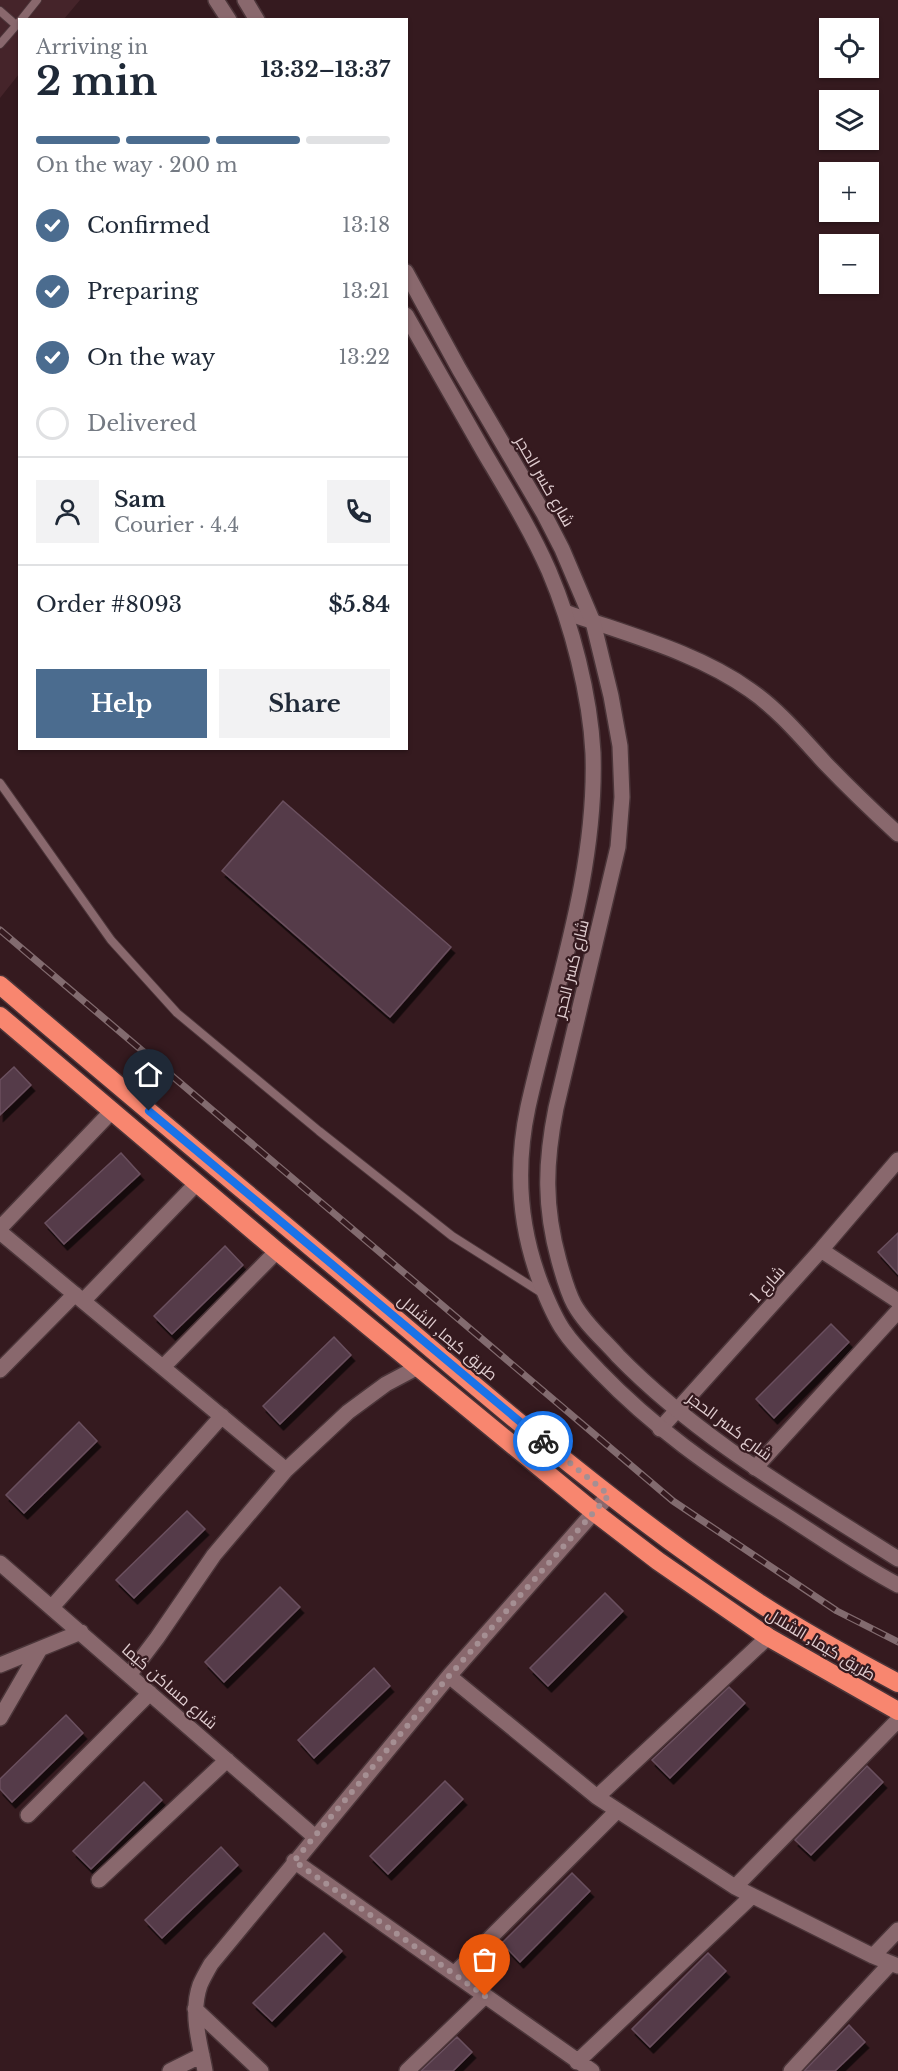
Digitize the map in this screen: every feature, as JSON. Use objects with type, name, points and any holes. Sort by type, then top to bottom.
[{"type":"highway","name":"طريق كيما, الشلال","points":[[0,985],[422,1341],[609,1495],[671,1542],[760,1603],[898,1683]]},
{"type":"highway","name":"طريق كيما, الشلال","points":[[2,1021],[594,1512],[658,1561],[768,1637],[898,1711]]},
{"type":"street","points":[[216,0],[228,18]]},
{"type":"street","points":[[245,0],[256,18]]},
{"type":"street","name":"شارع كسر الحجر","points":[[408,274],[459,369],[558,540],[592,622],[620,746],[622,797],[618,847],[549,1140],[548,1205],[553,1238],[573,1301],[592,1328],[644,1382],[678,1410],[755,1468],[898,1558]]},
{"type":"street","name":"شارع كسر الحجر","points":[[408,319],[530,532],[549,571],[565,612],[588,700],[593,751],[593,802],[588,853],[521,1147],[520,1185],[524,1223],[532,1260],[554,1314],[576,1346],[625,1398],[660,1429],[739,1486],[898,1585]]},
{"type":"street","points":[[442,379],[459,369]]},
{"type":"street","points":[[565,612],[690,657],[722,672],[751,690],[777,712],[839,778],[898,834]]},
{"type":"street","points":[[112,1111],[0,1230],[286,1470]]},
{"type":"street","name":"شارع 1","points":[[660,1429],[821,1250],[898,1160]]},
{"type":"street","points":[[0,1370],[79,1298],[197,1183]]},
{"type":"street","points":[[821,1250],[898,1301]]},
{"type":"street","points":[[163,1367],[277,1251]]},
{"type":"street","points":[[546,1296],[573,1301]]},
{"type":"street","points":[[755,1468],[898,1311]]},
{"type":"street","points":[[129,1675],[214,1555],[286,1470],[348,1412],[386,1383],[418,1367]]},
{"type":"street","points":[[52,1607],[222,1416]]},
{"type":"street","points":[[205,2071],[195,2009],[200,1986],[211,1964],[449,1676],[609,1495]]},
{"type":"street","name":"شارع مساكن كيما","points":[[0,1563],[315,1837]]},
{"type":"street","points":[[0,1665],[81,1632]]},
{"type":"street","points":[[597,1797],[768,1637]]},
{"type":"street","points":[[0,1718],[40,1649]]},
{"type":"street","points":[[449,1676],[617,1811],[751,1897],[894,1965],[790,2071]]},
{"type":"street","points":[[28,1815],[150,1693]]},
{"type":"street","points":[[735,1887],[898,1720]]},
{"type":"street","points":[[99,1880],[227,1760]]},
{"type":"street","points":[[454,1974],[617,1811]]},
{"type":"street","points":[[294,1861],[592,2071]]},
{"type":"street","points":[[577,2062],[751,1897]]},
{"type":"street","points":[[873,1956],[898,1930]]},
{"type":"street","points":[[407,2071],[485,1996]]},
{"type":"street","points":[[195,2009],[261,2071]]},
{"type":"street","points":[[170,2071],[202,2055]]},
{"type":"lane","points":[[22,18],[37,0]]},
{"type":"lane","points":[[0,11],[18,21]]},
{"type":"lane","points":[[0,44],[18,23]]},
{"type":"lane","points":[[0,783],[111,940],[177,1013],[319,1131],[452,1236],[546,1296]]},
{"type":"shaded area","points":[[0,0],[80,0],[65,18],[18,18],[18,75],[0,98]]},
{"type":"building","points":[[283,801],[451,947],[390,1017],[222,871]]},
{"type":"building","points":[[14,1067],[31,1085],[0,1115],[0,1080]]},
{"type":"building","points":[[121,1153],[140,1174],[64,1244],[45,1223]]},
{"type":"building","points":[[898,1233],[898,1274],[878,1252]]},
{"type":"building","points":[[225,1246],[243,1265],[172,1334],[154,1316]]},
{"type":"building","points":[[831,1324],[849,1342],[774,1418],[756,1399]]},
{"type":"building","points":[[334,1337],[351,1355],[280,1424],[263,1406]]},
{"type":"building","points":[[79,1422],[97,1441],[24,1513],[6,1495]]},
{"type":"building","points":[[187,1511],[205,1529],[134,1598],[116,1580]]},
{"type":"building","points":[[280,1587],[300,1607],[224,1682],[205,1662]]},
{"type":"building","points":[[605,1593],[623,1611],[548,1686],[530,1668]]},
{"type":"building","points":[[374,1668],[390,1686],[314,1758],[298,1740]]},
{"type":"building","points":[[729,1687],[745,1703],[670,1778],[652,1760]]},
{"type":"building","points":[[66,1715],[83,1733],[12,1802],[0,1789],[0,1779]]},
{"type":"building","points":[[867,1766],[883,1782],[811,1855],[795,1840]]},
{"type":"building","points":[[445,1781],[463,1799],[388,1874],[370,1856]]},
{"type":"building","points":[[144,1782],[162,1800],[91,1869],[73,1851]]},
{"type":"building","points":[[221,1847],[238,1865],[162,1938],[145,1920]]},
{"type":"building","points":[[572,1873],[590,1891],[520,1962],[502,1943]]},
{"type":"building","points":[[324,1933],[342,1951],[272,2021],[253,2003]]},
{"type":"building","points":[[708,1953],[726,1971],[650,2047],[632,2029]]},
{"type":"building","points":[[849,2025],[865,2042],[835,2071],[804,2071]]},
{"type":"building","points":[[457,2037],[472,2052],[453,2071],[421,2071]]},
{"type":"railway","points":[[0,930],[673,1501],[837,1611],[898,1642]]},
{"type":"way so far","points":[[485,1996],[294,1861],[449,1676],[609,1495],[543,1441]]},
{"type":"route","points":[[149,1111],[543,1441]]}]
